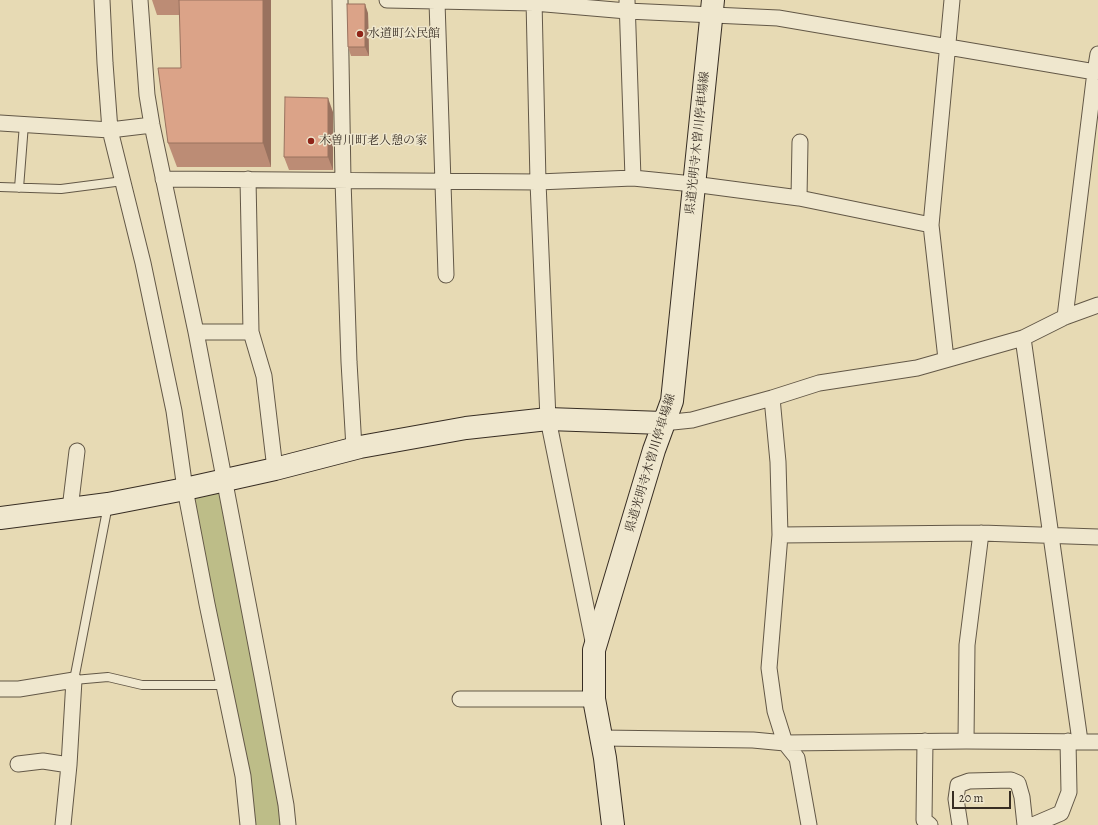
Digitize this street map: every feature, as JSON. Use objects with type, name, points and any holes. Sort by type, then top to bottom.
[{"type":"main road","name":"県道光明寺木曽川停車場線","points":[[613,825],[605,758],[594,699],[594,650],[663,423],[672,401],[712,8]]},
{"type":"main road","points":[[0,518],[108,504],[185,489],[354,448],[466,428],[548,419],[663,423]]},
{"type":"street","points":[[102,0],[110,130],[143,263],[172,404],[185,489],[243,776],[248,825]]},
{"type":"street","points":[[140,0],[146,95],[196,332],[288,825]]},
{"type":"street","points":[[340,0],[343,180],[349,362],[354,448]]},
{"type":"street","points":[[388,0],[437,2],[534,2],[712,8],[947,46],[1094,72]]},
{"type":"street","points":[[946,359],[931,225],[952,0]]},
{"type":"street","points":[[437,2],[446,275]]},
{"type":"street","points":[[534,2],[538,182],[548,419],[594,650]]},
{"type":"street","points":[[627,5],[633,178]]},
{"type":"street","points":[[1065,317],[1094,72],[1098,54]]},
{"type":"street","points":[[0,122],[110,130],[152,126]]},
{"type":"street","points":[[799,198],[800,142]]},
{"type":"street","points":[[163,179],[538,182],[633,178],[694,184],[799,198],[931,225]]},
{"type":"street","points":[[248,179],[251,332],[264,376],[275,468]]},
{"type":"street","points":[[663,423],[692,420],[772,398],[819,382],[917,368],[1023,338],[1065,317],[1098,304]]},
{"type":"street","points":[[196,332],[251,332]]},
{"type":"street","points":[[1023,338],[1050,535],[1074,741],[1069,792],[1061,813],[1033,825]]},
{"type":"street","points":[[772,398],[778,462],[780,535],[770,668],[775,711],[785,742],[797,758],[809,825]]},
{"type":"street","points":[[70,509],[77,451]]},
{"type":"street","points":[[966,741],[967,645],[981,533]]},
{"type":"street","points":[[780,535],[981,533],[1098,537]]},
{"type":"street","points":[[0,689],[19,689],[74,680],[69,765],[63,825]]},
{"type":"street","points":[[460,699],[594,699]]},
{"type":"street","points":[[601,738],[753,740],[785,742],[1098,742]]},
{"type":"street","points":[[925,741],[924,820],[930,825]]},
{"type":"street","points":[[18,764],[43,761],[69,765]]},
{"type":"street","points":[[960,825],[956,799],[958,785],[969,781],[1011,780],[1018,783],[1022,797],[1025,825]]},
{"type":"lane","points":[[19,188],[24,124]]},
{"type":"lane","points":[[0,187],[61,189],[123,181]]},
{"type":"lane","points":[[108,504],[74,680],[108,677],[142,684],[224,685]]},
{"type":"green space","points":[[224,480],[288,825],[248,825],[185,489]]},
{"type":"building","points":[[179,0],[263,0],[263,143],[168,143],[158,68],[181,68]]},
{"type":"building","name":"水道町公民館","points":[[347,4],[365,4],[365,47],[348,47]]},
{"type":"building","name":"木曽川町老人憩の家","points":[[285,97],[328,98],[328,157],[284,157]]},
{"type":"place","name":"水道町公民館","points":[[360,34]]},
{"type":"place","name":"木曽川町老人憩の家","points":[[311,141]]}]
